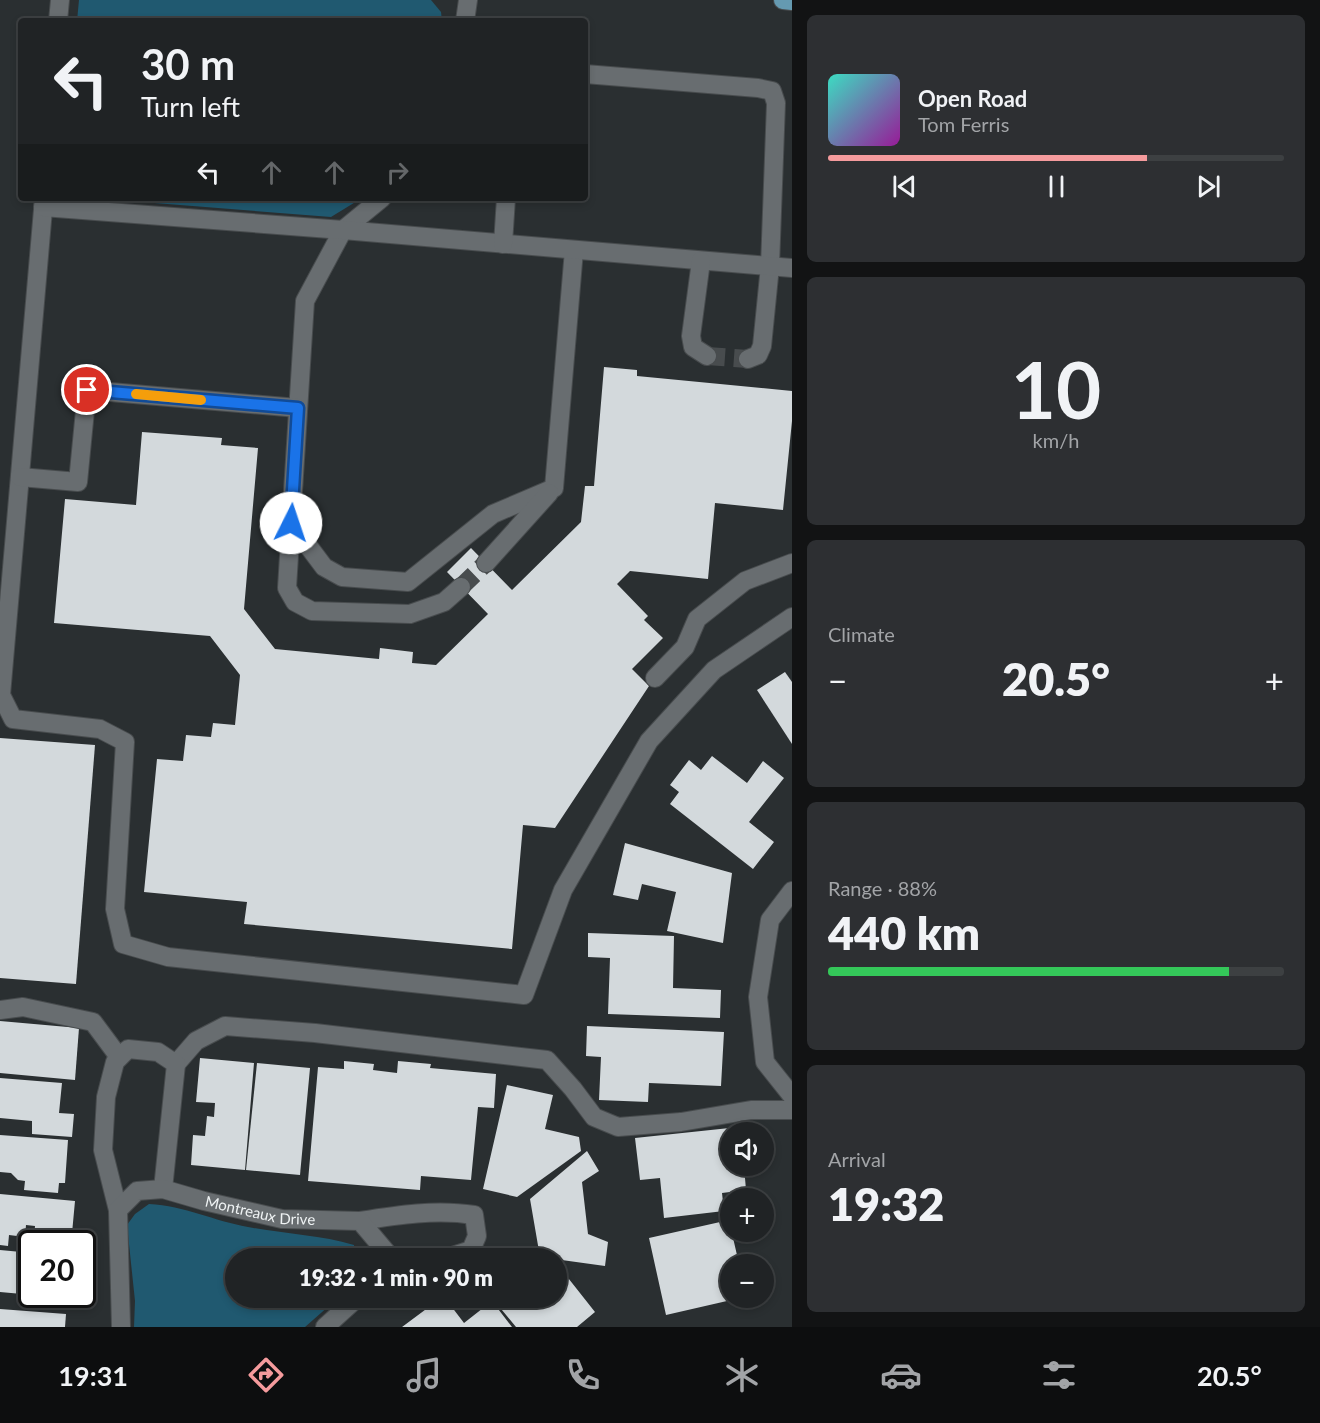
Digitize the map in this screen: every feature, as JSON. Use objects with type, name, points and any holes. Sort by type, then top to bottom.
[{"type":"main road","points":[[783,0],[792,1]]},
{"type":"street","points":[[58,18],[60,0]]},
{"type":"street","points":[[465,18],[468,0]]},
{"type":"street","points":[[588,74],[758,88],[772,92],[776,103],[770,266],[762,346],[758,356],[748,359]]},
{"type":"street","points":[[378,201],[343,230],[305,302],[287,588],[295,602],[312,611],[410,614],[444,602],[461,587]]},
{"type":"street","points":[[502,244],[506,201]]},
{"type":"street","points":[[792,268],[44,202],[1,695],[14,719],[100,729],[125,742],[115,909],[123,944],[168,957],[524,995],[562,890],[649,741],[714,670],[792,617]]},
{"type":"street","points":[[486,563],[554,488],[574,250]]},
{"type":"street","points":[[701,261],[691,336],[693,347],[706,356]]},
{"type":"street","points":[[20,477],[78,482],[87,390],[298,408]]},
{"type":"street","points":[[291,523],[324,567],[342,577],[408,582],[493,514],[554,488]]},
{"type":"street","points":[[655,678],[685,647],[698,619],[745,581],[792,563]]},
{"type":"street","points":[[792,891],[770,920],[758,998],[765,1062],[792,1096]]},
{"type":"street","points":[[0,1010],[23,1007],[93,1022],[119,1057]]},
{"type":"street","points":[[164,1189],[176,1064],[196,1041],[225,1026],[315,1033],[547,1060],[594,1117],[618,1126],[681,1122],[751,1110],[792,1110]]},
{"type":"street","points":[[121,1327],[118,1210],[103,1150],[106,1097],[115,1062],[128,1049],[158,1052],[176,1064]]},
{"type":"street","name":"Montreaux Drive","points":[[118,1210],[138,1191],[164,1189],[282,1219],[360,1221],[411,1213],[456,1212],[474,1215],[477,1236],[472,1248]]},
{"type":"street","points":[[360,1221],[383,1248]]},
{"type":"street","points":[[325,1327],[346,1308]]},
{"type":"shaded area","points":[[79,0],[431,0],[441,12],[442,18],[77,18]]},
{"type":"shaded area","points":[[129,201],[357,201],[331,217]]},
{"type":"shaded area","points":[[149,1204],[162,1205],[248,1227],[328,1239],[354,1245],[354,1248],[225,1248],[225,1308],[327,1308],[305,1327],[134,1327],[135,1301],[127,1225],[135,1214]]},
{"type":"building","points":[[604,367],[637,370],[637,376],[792,391],[792,421],[783,510],[715,503],[708,579],[630,571],[617,584],[648,616],[644,620],[663,638],[632,669],[649,686],[555,828],[523,825],[512,949],[244,924],[247,902],[144,892],[157,759],[183,761],[186,735],[211,737],[213,723],[235,725],[240,675],[210,636],[54,623],[65,499],[136,505],[142,432],[222,438],[221,445],[258,448],[244,609],[275,649],[379,659],[380,648],[413,652],[412,663],[436,665],[488,614],[447,572],[471,548],[512,590],[581,522],[585,486],[594,486]]},
{"type":"building","points":[[785,672],[792,682],[792,744],[757,690]]},
{"type":"building","points":[[0,738],[95,745],[76,984],[0,978]]},
{"type":"building","points":[[712,756],[747,783],[763,761],[784,778],[749,822],[774,842],[753,869],[670,804],[679,792],[670,785],[689,760],[701,770]]},
{"type":"building","points":[[625,843],[732,873],[723,943],[667,931],[676,892],[642,884],[638,900],[613,895]]},
{"type":"building","points":[[588,933],[674,936],[673,988],[721,990],[720,1018],[608,1014],[610,958],[588,957]]},
{"type":"building","points":[[0,1021],[79,1028],[75,1080],[0,1073]]},
{"type":"building","points":[[587,1026],[724,1032],[721,1086],[649,1083],[648,1102],[599,1100],[601,1057],[586,1056]]},
{"type":"building","points":[[200,1058],[254,1063],[245,1170],[191,1165],[193,1135],[205,1136],[207,1116],[214,1117],[215,1103],[196,1102]]},
{"type":"building","points":[[344,1061],[374,1064],[373,1070],[397,1073],[398,1061],[431,1064],[430,1068],[496,1074],[494,1108],[478,1107],[471,1180],[421,1176],[420,1190],[308,1181],[318,1067],[344,1069]]},
{"type":"building","points":[[257,1063],[310,1068],[300,1175],[246,1170]]},
{"type":"building","points":[[0,1078],[62,1083],[59,1113],[74,1114],[72,1137],[32,1134],[32,1121],[0,1118]]},
{"type":"building","points":[[507,1085],[553,1095],[545,1129],[579,1137],[581,1151],[517,1197],[483,1189]]},
{"type":"building","points":[[720,1129],[720,1176],[745,1176],[746,1188],[720,1188],[720,1211],[664,1218],[660,1178],[640,1180],[635,1138]]},
{"type":"building","points":[[0,1135],[68,1140],[65,1183],[59,1183],[58,1193],[24,1190],[25,1181],[18,1180],[11,1173],[0,1172]]},
{"type":"building","points":[[587,1151],[599,1171],[582,1182],[588,1234],[608,1242],[605,1266],[567,1261],[567,1248],[538,1248],[530,1199]]},
{"type":"building","points":[[0,1194],[75,1201],[72,1230],[35,1230],[35,1226],[26,1225],[26,1230],[18,1230],[18,1236],[9,1235],[8,1246],[0,1245]]},
{"type":"building","points":[[720,1222],[720,1242],[734,1242],[737,1254],[720,1254],[720,1303],[666,1315],[649,1238]]},
{"type":"building","points":[[0,1250],[18,1252],[18,1294],[0,1292]]},
{"type":"building","points":[[567,1277],[595,1312],[577,1327],[516,1327],[500,1308],[567,1308]]},
{"type":"building","points":[[428,1308],[453,1308],[464,1323],[483,1308],[497,1308],[512,1327],[402,1327]]},
{"type":"building","points":[[0,1309],[66,1314],[65,1327],[0,1327]]},
{"type":"tunnel","points":[[707,356],[748,359]]},
{"type":"tunnel","points":[[461,587],[486,563]]},
{"type":"slow traffic","points":[[136,394],[201,400]]},
{"type":"route","points":[[87,390],[298,408],[291,523]]}]
